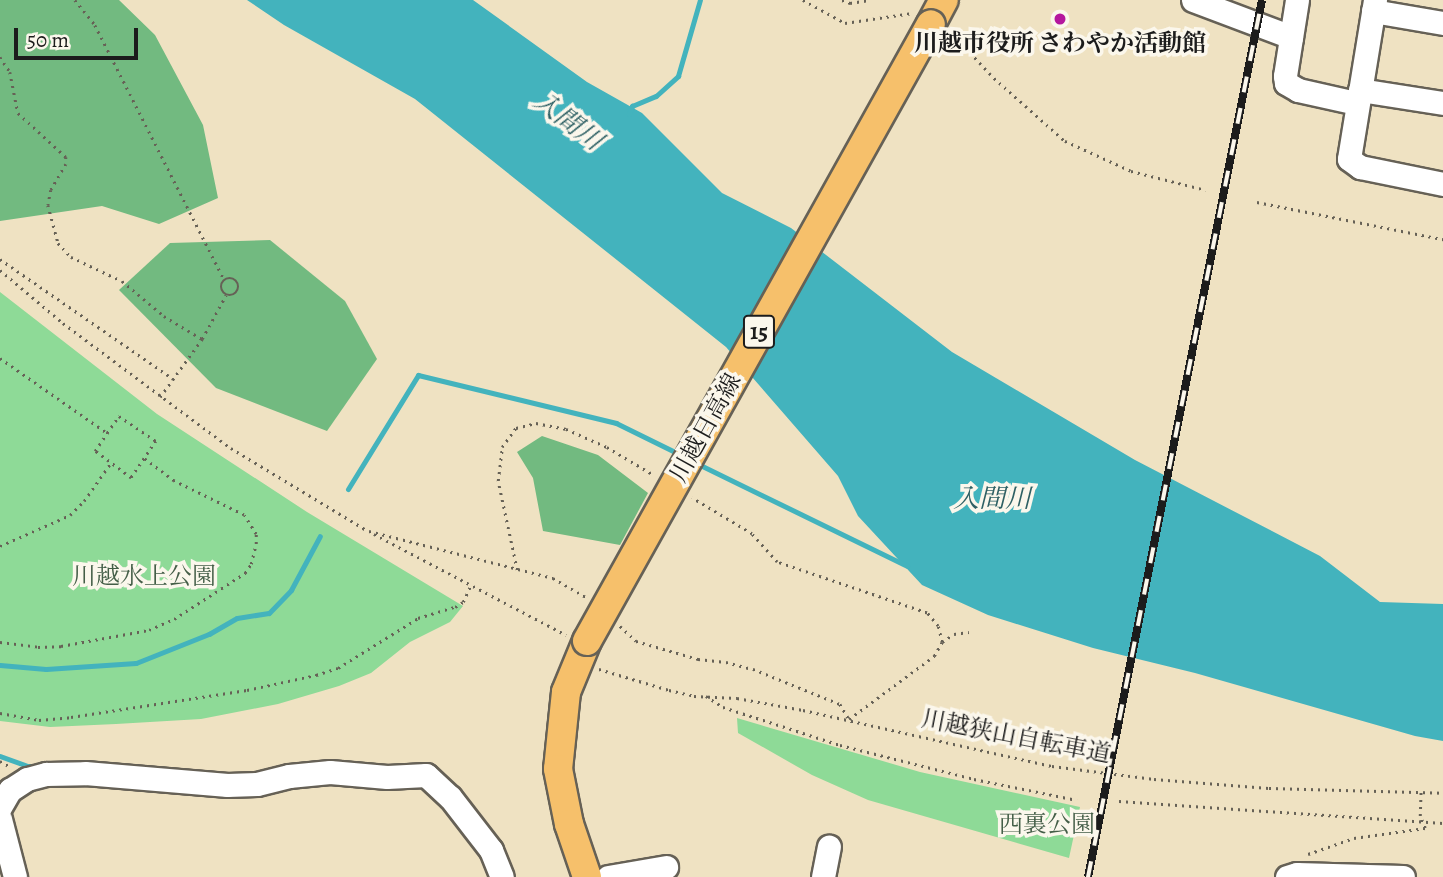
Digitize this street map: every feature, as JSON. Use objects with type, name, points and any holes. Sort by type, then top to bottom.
[{"type":"main road","name":"川越日高線","points":[[587,877],[569,824],[558,769],[566,692],[584,648],[927,12]]},
{"type":"street","points":[[1193,0],[1291,37]]},
{"type":"street","points":[[1297,0],[1286,83],[1298,90],[1443,103]]},
{"type":"street","points":[[1442,16],[1374,6],[1348,151],[1352,164],[1443,184]]},
{"type":"street","points":[[0,807],[10,790],[27,779],[46,774],[85,773],[228,785],[257,784],[289,776],[330,772],[387,777],[426,775],[450,797],[491,850],[502,877]]},
{"type":"street","points":[[0,819],[15,877]]},
{"type":"street","points":[[823,877],[829,847]]},
{"type":"street","points":[[608,877],[666,866]]},
{"type":"street","points":[[1287,877],[1297,874],[1403,877]]},
{"type":"path","points":[[75,0],[94,25],[225,279]]},
{"type":"path","points":[[803,0],[845,23],[927,12]]},
{"type":"path","points":[[842,0],[850,3],[868,0]]},
{"type":"path","points":[[957,39],[994,78],[1065,141],[1131,171],[1206,190]]},
{"type":"path","points":[[0,57],[10,72],[18,113],[65,157],[66,164],[51,190],[48,205],[58,243],[71,257],[133,288],[164,316],[195,331],[202,339]]},
{"type":"path","points":[[1257,202],[1443,239]]},
{"type":"path","points":[[0,259],[173,379]]},
{"type":"path","points":[[0,270],[63,323],[231,448],[369,531],[553,578],[589,599]]},
{"type":"path","points":[[225,279],[233,278],[239,285],[235,295],[226,295]]},
{"type":"path","points":[[225,279],[221,288],[226,295]]},
{"type":"path","points":[[160,397],[202,339],[226,295]]},
{"type":"path","points":[[0,358],[107,433]]},
{"type":"path","points":[[120,416],[156,441],[143,458],[131,478],[95,451],[120,416]]},
{"type":"path","points":[[517,570],[498,481],[502,447],[516,428],[536,422],[566,429],[607,447],[663,480]]},
{"type":"path","points":[[0,642],[61,646],[149,630],[174,619],[245,573],[251,564],[256,534],[244,515],[174,481],[143,458]]},
{"type":"path","points":[[0,546],[70,515],[84,501],[110,464]]},
{"type":"path","points":[[685,494],[752,534],[777,562],[927,613],[938,626],[942,642]]},
{"type":"path","name":"川越狭山自転車道","points":[[369,531],[584,648],[647,686],[706,696],[737,698],[849,719],[1006,757],[1142,778],[1333,792],[1443,793]]},
{"type":"path","points":[[0,713],[39,720],[71,717],[247,690],[316,675],[338,668],[418,618],[455,607],[463,602],[471,585]]},
{"type":"path","points":[[617,624],[636,640],[677,654],[753,669],[840,704],[849,719],[934,656],[942,642],[954,634],[969,632]]},
{"type":"path","points":[[706,696],[723,707],[840,745],[974,779],[1077,800]]},
{"type":"path","points":[[1307,854],[1354,838],[1425,828],[1425,821],[1420,816],[1421,791]]},
{"type":"path","points":[[1119,802],[1443,823]]},
{"type":"green space","points":[[0,0],[119,0],[155,35],[203,125],[218,198],[159,224],[102,206],[0,221]]},
{"type":"green space","points":[[270,240],[345,301],[377,359],[327,431],[216,388],[119,290],[170,243]]},
{"type":"green space","name":"川越水上公園","points":[[0,292],[157,414],[307,512],[463,606],[450,622],[410,642],[371,673],[339,686],[278,704],[201,719],[50,727],[0,721]]},
{"type":"green space","points":[[542,436],[598,455],[648,493],[620,545],[543,531],[533,478],[517,452]]},
{"type":"green space","name":"西裏公園","points":[[737,718],[920,772],[1080,807],[1069,858],[868,800],[812,775],[738,733]]},
{"type":"water","name":"入間川","points":[[247,0],[473,0],[587,82],[642,113],[722,193],[791,228],[952,352],[1135,460],[1320,556],[1380,602],[1443,604],[1443,741],[1415,736],[1195,673],[1093,648],[988,615],[922,585],[858,516],[838,476],[726,347],[415,99],[284,25]]},
{"type":"waterway","points":[[629,114],[632,106],[656,96],[678,76],[700,0]]},
{"type":"waterway","points":[[348,489],[418,375],[616,423],[681,455]]},
{"type":"waterway","points":[[696,463],[907,566]]},
{"type":"waterway","points":[[0,665],[46,669],[136,663],[209,634],[237,618],[269,613],[291,590],[320,536]]},
{"type":"waterway","points":[[0,756],[28,766],[37,766]]},
{"type":"railway","points":[[1088,877],[1262,0]]},
{"type":"place","name":"川越市役所 さわやか活動館","points":[[1060,19]]}]
